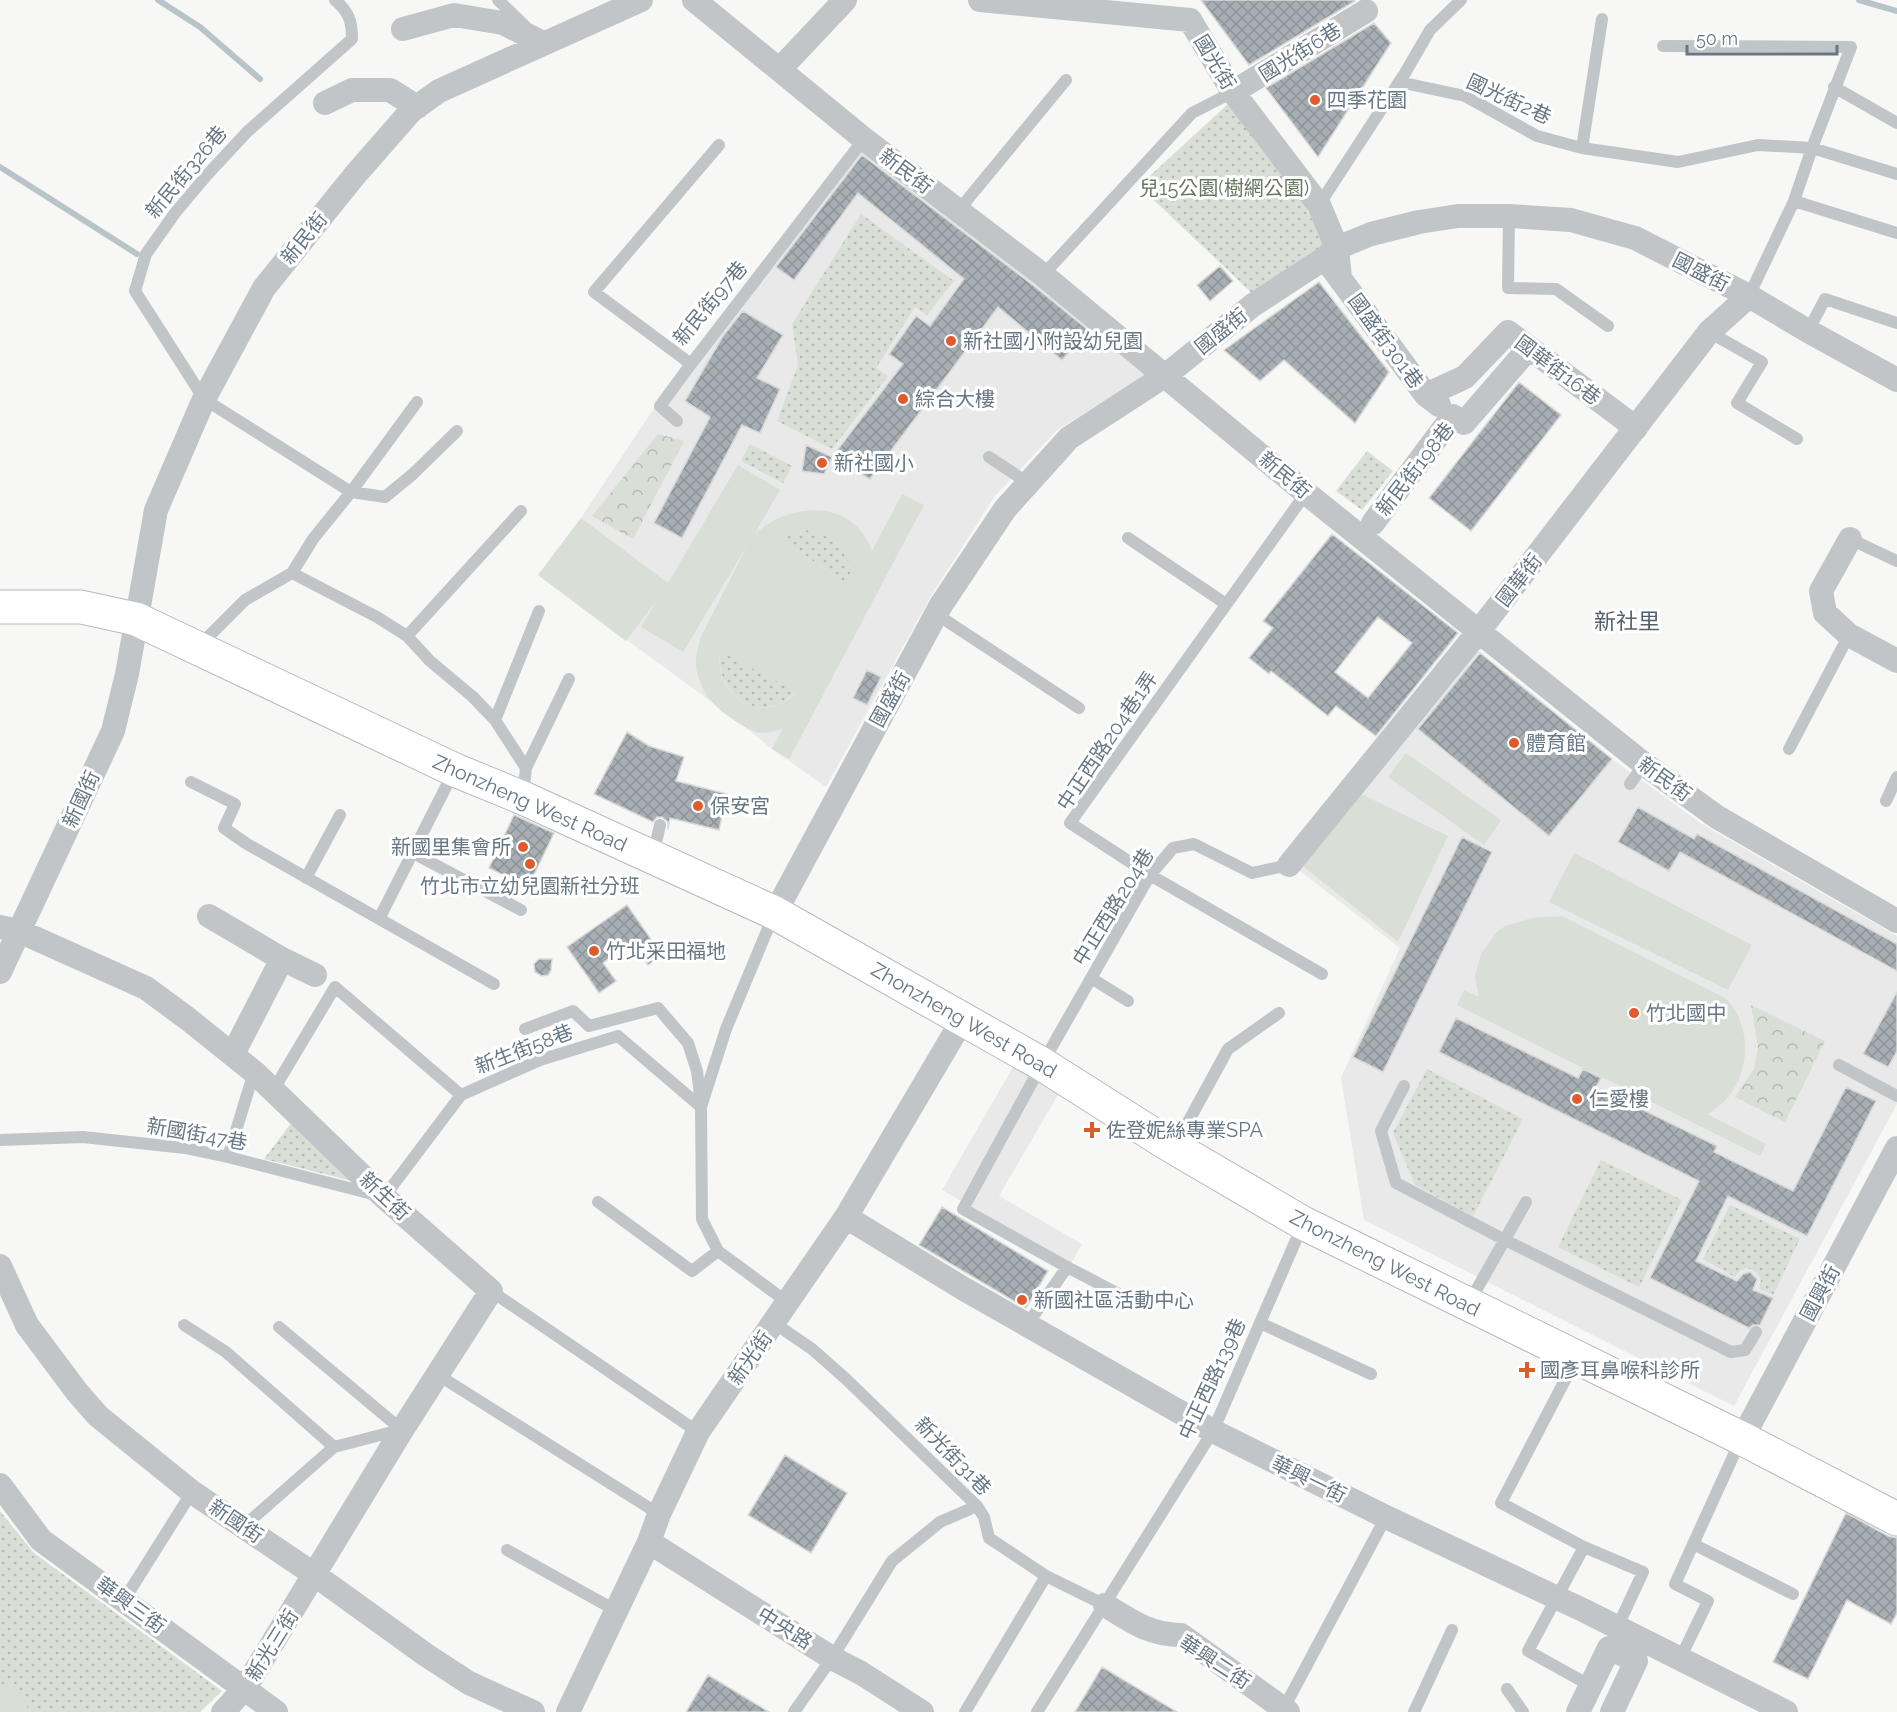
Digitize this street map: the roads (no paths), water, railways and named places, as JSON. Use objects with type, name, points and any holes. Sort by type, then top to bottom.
[{"type":"main road","name":"Zhonzheng West Road","points":[[0,607],[81,607],[136,619],[454,770],[525,783],[652,857],[775,912],[1042,1064],[1174,1147],[1303,1223],[1741,1438],[1897,1519]]},
{"type":"street","name":"新民街","points":[[136,619],[156,510],[204,399],[264,288],[355,175],[411,111],[439,91],[641,0]]},
{"type":"street","name":"新民街","points":[[694,0],[864,139],[1043,275],[1068,303],[1166,375],[1306,493],[1644,764],[1717,817],[1897,921]]},
{"type":"street","points":[[780,69],[845,0]]},
{"type":"street","name":"國光街","points":[[980,0],[1190,20],[1233,92],[1319,205],[1340,278]]},
{"type":"street","name":"國光街6巷","points":[[1233,92],[1366,11]]},
{"type":"street","points":[[404,29],[454,15],[503,23],[543,43]]},
{"type":"street","points":[[325,103],[352,90],[390,90],[417,106]]},
{"type":"street","name":"國盛街","points":[[775,912],[936,614],[1005,509],[1069,438],[1166,375],[1254,305],[1331,253],[1371,234],[1419,222],[1458,216],[1509,216],[1571,220],[1635,238],[1749,296],[1808,332],[1897,380]]},
{"type":"street","name":"國盛街301巷","points":[[1340,278],[1426,395],[1453,416]]},
{"type":"street","name":"國華街","points":[[1289,865],[1479,631],[1709,332],[1749,296]]},
{"type":"street","name":"國華街16巷","points":[[1426,395],[1465,377],[1508,332],[1636,428]]},
{"type":"street","name":"新民街198巷","points":[[1374,523],[1453,416],[1464,423],[1530,348]]},
{"type":"street","points":[[1850,540],[1821,591],[1825,613],[1849,634],[1897,661]]},
{"type":"street","name":"新國街","points":[[0,972],[9,929],[113,731],[127,674],[136,619]]},
{"type":"street","points":[[209,916],[325,981]]},
{"type":"street","name":"新生街","points":[[9,929],[146,988],[189,1019],[274,1089],[384,1197],[491,1291]]},
{"type":"street","points":[[233,1054],[282,958]]},
{"type":"street","name":"新光街","points":[[568,1712],[649,1542],[659,1514],[698,1432],[846,1217],[963,1019]]},
{"type":"street","name":"國興街","points":[[1741,1438],[1897,1148]]},
{"type":"street","name":"華興一街","points":[[846,1217],[1027,1325],[1213,1431],[1786,1712]]},
{"type":"street","name":"新國街","points":[[0,1266],[27,1325],[98,1416],[192,1492],[315,1575],[426,1655],[469,1683],[533,1712]]},
{"type":"street","points":[[315,1575],[402,1430],[491,1291]]},
{"type":"street","name":"華興三街","points":[[0,1485],[41,1540],[276,1712]]},
{"type":"street","name":"中央路","points":[[649,1542],[922,1712]]},
{"type":"street","name":"新光三街","points":[[223,1712],[245,1688],[315,1575]]},
{"type":"street","name":"華興二街","points":[[1105,1605],[1142,1627],[1163,1635],[1181,1635],[1286,1710]]},
{"type":"street","points":[[1578,1712],[1609,1648],[1636,1660],[1612,1712]]},
{"type":"lane","name":"新民街326巷","points":[[204,399],[135,291],[146,254],[175,213],[247,132],[352,39],[352,24],[342,6],[335,0]]},
{"type":"lane","points":[[498,0],[543,43]]},
{"type":"lane","points":[[1319,205],[1430,30],[1456,4]]},
{"type":"lane","points":[[1582,148],[1602,19]]},
{"type":"lane","points":[[1663,46],[1851,46],[1834,87],[1794,201],[1749,296]]},
{"type":"lane","points":[[958,211],[1066,80]]},
{"type":"lane","name":"國光街2巷","points":[[1399,82],[1465,96],[1537,136],[1582,148],[1678,162],[1758,145],[1812,148],[1897,174]]},
{"type":"lane","points":[[1834,87],[1897,123]]},
{"type":"lane","points":[[1043,275],[1192,113],[1233,92]]},
{"type":"lane","name":"新民街97巷","points":[[719,145],[594,292],[691,364],[864,139]]},
{"type":"lane","points":[[1794,201],[1897,233]]},
{"type":"lane","points":[[1509,216],[1508,288],[1556,289],[1608,327]]},
{"type":"lane","points":[[1808,332],[1825,299],[1897,323]]},
{"type":"lane","points":[[1709,332],[1762,362],[1737,403],[1797,439]]},
{"type":"lane","points":[[677,421],[660,406],[691,364]]},
{"type":"lane","points":[[204,399],[351,492],[385,497],[413,474],[457,430]]},
{"type":"lane","points":[[198,647],[245,600],[292,573],[313,539],[351,492],[417,402]]},
{"type":"lane","points":[[989,457],[1028,483]]},
{"type":"lane","name":"中正西路204巷1弄","points":[[1150,875],[1070,823],[1306,493]]},
{"type":"lane","points":[[407,636],[521,511]]},
{"type":"lane","points":[[1128,537],[1226,604]]},
{"type":"lane","points":[[1850,540],[1897,561]]},
{"type":"lane","points":[[292,573],[377,617],[407,636],[430,661],[473,696],[495,720],[525,783]]},
{"type":"lane","points":[[495,720],[539,611]]},
{"type":"lane","points":[[936,614],[1079,708]]},
{"type":"lane","points":[[1790,748],[1849,634]]},
{"type":"lane","points":[[525,783],[569,679]]},
{"type":"lane","points":[[1630,784],[1644,764]]},
{"type":"lane","points":[[379,919],[454,770]]},
{"type":"lane","points":[[1886,801],[1897,777]]},
{"type":"lane","points":[[191,782],[235,804],[224,828],[247,844],[494,984]]},
{"type":"lane","points":[[306,878],[340,815]]},
{"type":"lane","points":[[652,857],[660,825]]},
{"type":"lane","name":"中正西路204巷","points":[[1067,1267],[963,1209],[1042,1064],[1150,875],[1173,848],[1194,844],[1252,873],[1289,865]]},
{"type":"lane","points":[[413,853],[521,910]]},
{"type":"lane","points":[[1150,875],[1322,974]]},
{"type":"lane","points":[[702,1107],[726,1029],[775,912]]},
{"type":"lane","points":[[1091,978],[1128,1001]]},
{"type":"lane","points":[[274,1089],[325,981],[461,1095]]},
{"type":"lane","points":[[525,1029],[573,1011],[589,1026],[658,1008],[688,1043],[697,1071],[702,1107],[702,1219],[717,1251],[787,1302]]},
{"type":"lane","points":[[1174,1147],[1228,1049],[1279,1013]]},
{"type":"lane","name":"新生街58巷","points":[[384,1197],[461,1095],[540,1060],[618,1036],[702,1107]]},
{"type":"lane","points":[[1839,1065],[1897,1096]]},
{"type":"lane","points":[[228,1157],[254,1072]]},
{"type":"lane","points":[[1404,1086],[1381,1131],[1396,1183],[1731,1352],[1745,1350],[1756,1332]]},
{"type":"lane","name":"新國街47巷","points":[[0,1140],[83,1137],[185,1148],[384,1197]]},
{"type":"lane","points":[[598,1202],[692,1271],[717,1251]]},
{"type":"lane","points":[[1468,1305],[1526,1202]]},
{"type":"lane","name":"中正西路139巷","points":[[1036,1712],[1213,1431],[1303,1223]]},
{"type":"lane","points":[[1027,1325],[1067,1267],[1137,1303]]},
{"type":"lane","points":[[491,1291],[698,1432]]},
{"type":"lane","name":"新光街31巷","points":[[774,1323],[812,1350],[846,1379],[977,1506],[984,1517],[989,1538],[1046,1576],[1105,1605]]},
{"type":"lane","points":[[1260,1323],[1371,1374]]},
{"type":"lane","points":[[184,1325],[226,1352],[334,1447]]},
{"type":"lane","points":[[279,1327],[402,1430]]},
{"type":"lane","points":[[1576,1358],[1501,1503],[1584,1547],[1642,1572],[1617,1628]]},
{"type":"lane","points":[[438,1375],[659,1514]]},
{"type":"lane","points":[[244,1526],[334,1447],[402,1430]]},
{"type":"lane","points":[[1680,1659],[1708,1601],[1675,1584],[1741,1438]]},
{"type":"lane","points":[[123,1600],[192,1492]]},
{"type":"lane","points":[[794,1712],[832,1658],[892,1560],[940,1522],[977,1506]]},
{"type":"lane","points":[[1286,1710],[1386,1517]]},
{"type":"lane","points":[[1693,1544],[1793,1594]]},
{"type":"lane","points":[[1584,1547],[1528,1651],[1591,1686]]},
{"type":"lane","points":[[507,1550],[615,1610]]},
{"type":"lane","points":[[965,1712],[1046,1576]]},
{"type":"lane","points":[[1414,1712],[1452,1630]]},
{"type":"lane","points":[[1507,1689],[1523,1712]]},
{"type":"waterway","points":[[158,0],[200,27],[260,79]]},
{"type":"waterway","points":[[1859,0],[1897,11]]},
{"type":"waterway","points":[[0,167],[137,254]]},
{"type":"place","name":"四季花園","points":[[1315,100]]},
{"type":"place","name":"新社國小附設幼兒園","points":[[951,341]]},
{"type":"place","name":"綜合大樓","points":[[903,399]]},
{"type":"place","name":"新社國小","points":[[822,463]]},
{"type":"place","name":"體育館","points":[[1514,743]]},
{"type":"place","name":"保安宮","points":[[698,806]]},
{"type":"place","name":"新國里集會所","points":[[523,847]]},
{"type":"place","name":"竹北市立幼兒園新社分班","points":[[530,864]]},
{"type":"place","name":"竹北采田福地","points":[[594,951]]},
{"type":"place","name":"竹北國中","points":[[1634,1013]]},
{"type":"place","name":"仁愛樓","points":[[1577,1099]]},
{"type":"place","name":"佐登妮絲專業SPA","points":[[1092,1130]]},
{"type":"place","name":"新國社區活動中心","points":[[1022,1300]]},
{"type":"place","name":"國彥耳鼻喉科診所","points":[[1527,1370]]},
{"type":"district","name":"新社里","points":[[1627,621]]},
{"type":"park label","name":"兒15公園(樹網公園)","points":[[1224,188]]}]
